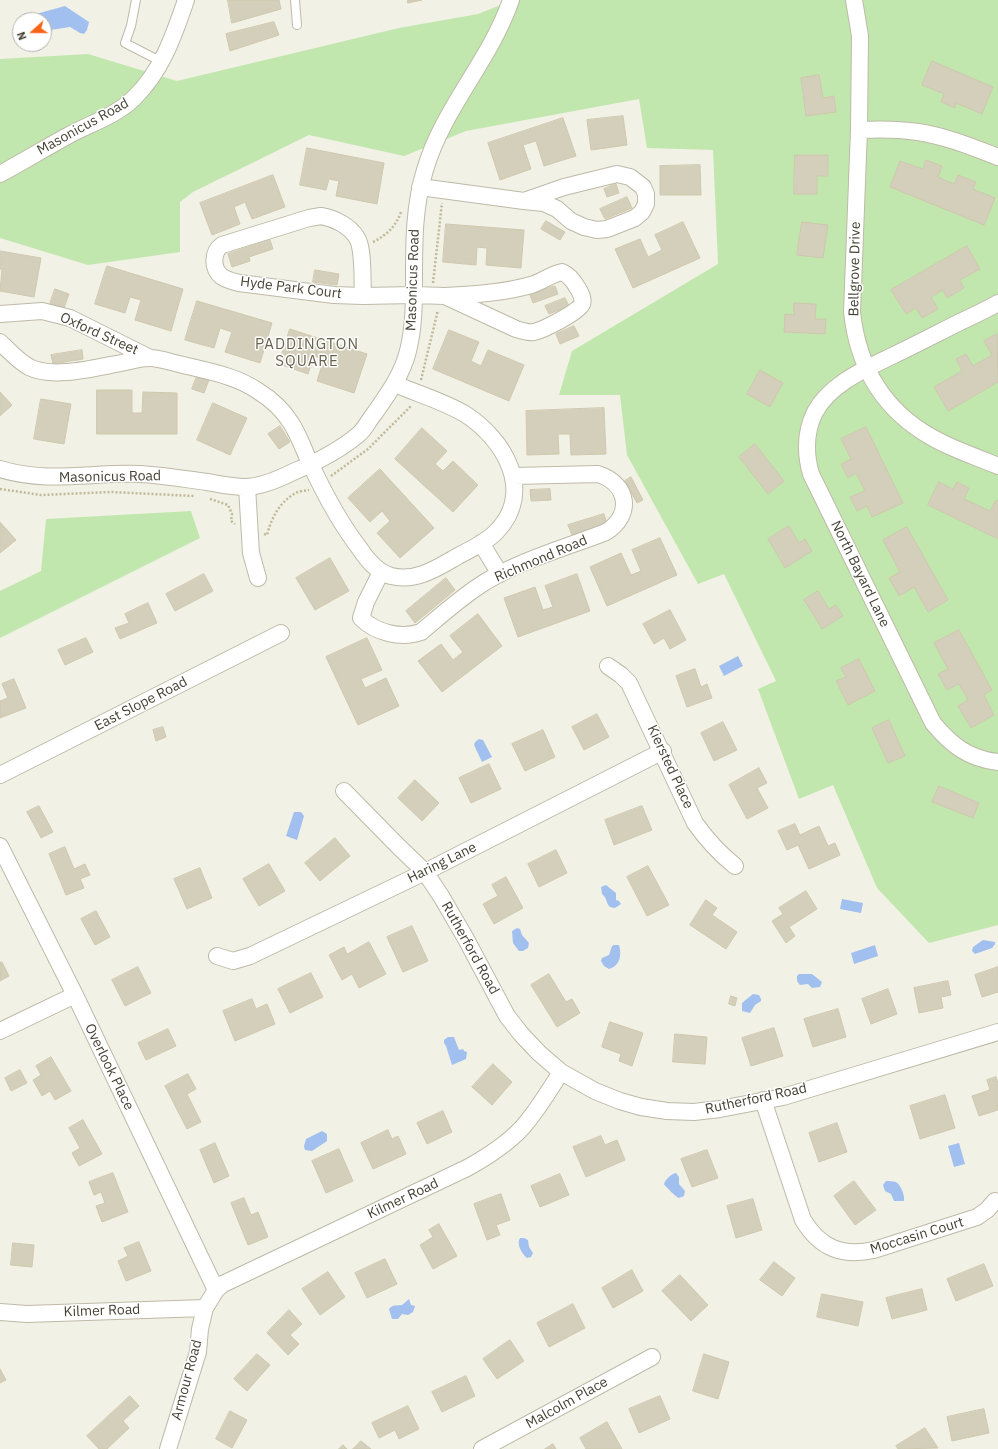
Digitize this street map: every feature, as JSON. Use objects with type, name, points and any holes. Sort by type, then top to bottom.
[{"type":"street","name":"Masonicus Road","points":[[176,0],[177,26]]},
{"type":"street","name":"Masonicus Road","points":[[0,174],[113,114],[134,99],[150,81],[162,62],[186,0]]},
{"type":"street","name":"Masonicus Road","points":[[0,469],[10,472],[55,478],[138,474],[174,477],[247,487],[268,482],[311,465],[334,453],[361,433],[395,384],[408,351],[413,326],[414,242],[420,186],[425,169],[436,138],[449,113],[493,42],[512,0]]},
{"type":"street","name":"Bellgrove Drive","points":[[854,0],[860,36],[859,130],[852,312],[859,348],[866,369],[874,382],[886,400],[902,417],[934,439],[998,466]]},
{"type":"street","points":[[859,130],[886,129],[918,132],[960,143],[998,157]]},
{"type":"street","points":[[420,186],[544,204],[557,209],[571,221],[584,227],[597,230],[607,229],[635,218],[642,212],[646,204],[646,194],[643,187],[630,177],[617,174],[564,187],[524,201]]},
{"type":"street","name":"Hyde Park Court","points":[[363,296],[360,249],[357,238],[349,229],[330,218],[321,216],[309,218],[222,245],[219,247],[215,255],[214,263],[217,271],[222,276],[234,282],[334,295],[363,296],[474,295],[532,285],[562,272],[568,275],[573,281],[583,298],[578,310],[534,332],[525,332],[442,296]]},
{"type":"street","name":"North Bayard Lane","points":[[998,303],[866,369],[842,384],[824,399],[815,412],[809,427],[806,442],[807,459],[811,474],[934,723],[945,737],[958,748],[972,756],[989,762],[998,762]]},
{"type":"street","name":"Oxford Street","points":[[0,314],[42,311],[70,318],[150,358]]},
{"type":"street","points":[[0,342],[28,366],[42,372],[58,373],[150,358],[239,379],[259,391],[276,404],[290,422],[336,516],[346,532],[371,564],[381,572],[392,576],[408,578],[429,573],[497,532],[511,512],[515,499],[515,486],[513,476],[500,450],[493,439],[480,425],[464,414],[395,384]]},
{"type":"street","name":"Richmond Road","points":[[381,572],[366,602],[361,618],[372,626],[388,633],[411,635],[421,632],[477,588],[500,574],[606,532],[617,523],[624,511],[624,501],[621,492],[616,484],[608,477],[598,474],[513,476]]},
{"type":"street","points":[[247,487],[250,553],[258,578]]},
{"type":"street","points":[[481,543],[500,574]]},
{"type":"street","name":"East Slope Road","points":[[0,775],[281,633]]},
{"type":"street","name":"Kiersted Place","points":[[608,666],[629,683],[663,751],[695,822],[706,839],[719,853],[735,866]]},
{"type":"street","name":"Haring Lane","points":[[217,956],[233,961],[250,956],[426,872],[663,751]]},
{"type":"street","name":"Rutherford Road","points":[[344,791],[426,872],[466,939],[507,1016],[521,1034],[539,1054],[561,1072],[595,1091],[620,1101],[641,1107],[667,1111],[694,1112],[720,1109],[783,1097],[998,1032]]},
{"type":"street","name":"Overlook Place","points":[[0,846],[75,995],[216,1290]]},
{"type":"street","points":[[0,1031],[75,995]]},
{"type":"street","name":"Kilmer Road","points":[[216,1290],[223,1284],[467,1168],[487,1157],[505,1144],[522,1128],[536,1110],[561,1072]]},
{"type":"street","name":"Moccasin Court","points":[[763,1100],[803,1220],[810,1231],[820,1241],[832,1248],[846,1252],[860,1253],[874,1250],[977,1217],[996,1202]]},
{"type":"street","name":"Armour Road","points":[[168,1449],[198,1352],[200,1329],[205,1308],[216,1290]]},
{"type":"street","name":"Kilmer Road","points":[[0,1312],[27,1314],[205,1308]]},
{"type":"street","name":"Malcolm Place","points":[[482,1449],[652,1356]]},
{"type":"lane","points":[[136,0],[131,26],[125,43],[162,62]]},
{"type":"lane","points":[[295,0],[297,26]]},
{"type":"path","points":[[207,498],[228,505],[232,514],[231,521],[249,531],[267,535],[270,523],[275,513],[294,493],[311,490],[328,480],[334,473],[368,449],[378,440],[387,428],[412,405],[417,393],[438,310],[442,304],[442,296],[432,287],[442,202],[418,203]]},
{"type":"path","points":[[360,249],[384,237],[398,220],[402,209]]},
{"type":"path","points":[[0,489],[41,494],[111,492],[195,496]]},
{"type":"green space","points":[[513,0],[998,0],[998,925],[929,943],[877,888],[833,785],[799,799],[758,689],[776,681],[724,574],[698,584],[627,455],[620,395],[559,395],[572,351],[718,264],[713,150],[647,148],[639,99],[466,131],[404,156],[309,135],[193,192],[180,202],[180,252],[88,265],[0,238],[0,59],[88,54],[177,81],[399,28],[478,14]]},
{"type":"green space","points":[[191,511],[200,538],[0,638],[0,591],[41,571],[46,519]]},
{"type":"water","points":[[65,6],[89,22],[87,30],[84,34],[70,27],[52,30],[52,12],[43,12]]},
{"type":"water","points":[[738,656],[743,666],[724,676],[719,666]]},
{"type":"water","points":[[479,739],[483,740],[492,757],[482,762],[474,745]]},
{"type":"water","points":[[294,812],[301,812],[304,816],[297,840],[286,836]]},
{"type":"water","points":[[606,885],[616,893],[616,900],[621,904],[615,908],[610,907],[607,904],[605,897],[602,894],[601,887]]},
{"type":"water","points":[[842,899],[863,903],[861,913],[840,909]]},
{"type":"water","points":[[517,928],[520,929],[522,935],[529,943],[528,948],[523,951],[519,951],[513,943],[512,931]]},
{"type":"water","points":[[983,940],[995,942],[995,944],[992,948],[975,954],[972,951],[973,947]]},
{"type":"water","points":[[619,945],[620,956],[618,963],[613,968],[609,969],[604,966],[601,961],[602,958],[609,955],[612,946]]},
{"type":"water","points":[[875,945],[878,956],[854,964],[851,953]]},
{"type":"water","points":[[799,974],[812,974],[822,982],[820,987],[812,988],[808,984],[800,985],[797,981],[797,976]]},
{"type":"water","points":[[753,994],[759,995],[761,1001],[755,1005],[750,1013],[742,1011],[742,1003]]},
{"type":"water","points":[[448,1037],[454,1037],[459,1050],[463,1049],[467,1052],[466,1059],[452,1065],[444,1043],[444,1040]]},
{"type":"water","points":[[322,1131],[327,1134],[327,1141],[312,1151],[305,1150],[304,1146],[306,1139]]},
{"type":"water","points":[[959,1143],[965,1164],[954,1167],[948,1146]]},
{"type":"water","points":[[676,1173],[679,1177],[679,1184],[685,1191],[684,1196],[679,1198],[664,1184],[668,1177]]},
{"type":"water","points":[[886,1181],[898,1183],[904,1196],[904,1201],[894,1201],[891,1194],[885,1191],[883,1185]]},
{"type":"water","points":[[520,1238],[528,1240],[529,1247],[533,1253],[531,1257],[527,1258],[523,1254],[519,1246]]},
{"type":"water","points":[[409,1299],[411,1305],[415,1306],[413,1312],[408,1315],[402,1314],[398,1319],[392,1319],[389,1309],[390,1307],[402,1305]]},
{"type":"building","points":[[228,0],[279,0],[281,9],[232,23]]},
{"type":"building","points":[[408,0],[422,0],[408,3]]},
{"type":"building","points":[[274,22],[279,35],[230,51],[226,34]]},
{"type":"building","points":[[932,61],[993,87],[982,114],[956,103],[955,108],[941,102],[944,94],[922,85]]},
{"type":"building","points":[[819,75],[823,98],[834,96],[836,112],[806,116],[801,78]]},
{"type":"building","points":[[623,116],[627,145],[591,150],[587,120]]},
{"type":"building","points":[[563,118],[576,156],[544,166],[536,141],[523,145],[531,169],[500,180],[488,143]]},
{"type":"building","points":[[307,148],[384,163],[377,204],[336,196],[339,181],[329,179],[326,190],[300,185]]},
{"type":"building","points":[[795,155],[828,155],[828,176],[817,176],[817,194],[794,194]]},
{"type":"building","points":[[926,160],[942,166],[938,177],[954,184],[958,175],[976,182],[973,189],[995,198],[984,225],[890,187],[900,161],[923,169]]},
{"type":"building","points":[[700,165],[701,195],[660,195],[660,166]]},
{"type":"building","points":[[273,175],[285,207],[252,219],[245,202],[234,207],[240,224],[212,235],[200,203]]},
{"type":"building","points":[[616,184],[619,193],[607,197],[604,189]]},
{"type":"building","points":[[627,197],[632,208],[605,219],[600,209]]},
{"type":"building","points":[[546,221],[565,232],[560,240],[541,229]]},
{"type":"building","points":[[683,222],[700,258],[633,288],[615,249],[640,239],[648,257],[662,250],[655,235]]},
{"type":"building","points":[[802,222],[828,225],[823,258],[797,255]]},
{"type":"building","points":[[446,224],[524,230],[521,268],[486,265],[487,248],[477,247],[476,265],[443,262]]},
{"type":"building","points":[[270,240],[273,249],[249,257],[250,261],[232,267],[228,254]]},
{"type":"building","points":[[967,246],[980,269],[960,280],[964,288],[947,298],[943,290],[931,297],[938,309],[922,318],[916,308],[906,314],[891,290]]},
{"type":"building","points":[[0,251],[41,258],[34,297],[0,291],[2,269],[0,269]]},
{"type":"building","points":[[107,266],[183,289],[171,331],[135,320],[141,300],[130,297],[125,313],[95,304]]},
{"type":"building","points":[[315,270],[339,274],[337,285],[313,282]]},
{"type":"building","points":[[555,286],[558,294],[533,303],[530,295]]},
{"type":"building","points":[[55,289],[69,294],[64,308],[50,304]]},
{"type":"building","points":[[565,298],[569,306],[549,314],[545,306]]},
{"type":"building","points":[[197,301],[272,323],[260,363],[225,352],[232,332],[220,328],[214,348],[185,340]]},
{"type":"building","points":[[794,303],[816,304],[815,319],[826,319],[825,334],[784,332],[785,314],[794,315]]},
{"type":"building","points":[[574,326],[579,336],[560,344],[556,334]]},
{"type":"building","points":[[290,329],[367,354],[354,393],[317,381],[324,359],[314,356],[308,374],[279,364]]},
{"type":"building","points":[[449,330],[479,342],[471,361],[481,366],[488,350],[524,365],[509,401],[433,369]]},
{"type":"building","points":[[997,334],[998,382],[948,411],[934,387],[962,371],[956,359],[966,354],[973,366],[992,355],[984,341]]},
{"type":"building","points":[[82,350],[83,359],[53,364],[51,355]]},
{"type":"building","points":[[760,370],[783,383],[770,407],[747,394]]},
{"type":"building","points":[[197,376],[209,380],[204,393],[192,389]]},
{"type":"building","points":[[97,390],[132,390],[132,413],[142,413],[143,392],[177,393],[177,434],[97,434]]},
{"type":"building","points":[[0,392],[12,405],[0,416]]},
{"type":"building","points":[[41,399],[71,404],[64,444],[34,439]]},
{"type":"building","points":[[213,403],[247,418],[230,455],[197,440]]},
{"type":"building","points":[[604,408],[606,454],[571,455],[570,434],[558,434],[559,454],[527,455],[526,411]]},
{"type":"building","points":[[280,426],[290,442],[279,449],[268,434]]},
{"type":"building","points":[[866,427],[903,503],[872,517],[867,506],[857,511],[850,497],[865,491],[856,473],[848,478],[841,464],[851,459],[841,439]]},
{"type":"building","points":[[422,428],[447,451],[435,464],[443,471],[453,461],[478,485],[453,512],[395,459]]},
{"type":"building","points":[[755,444],[784,481],[768,494],[739,457]]},
{"type":"building","points":[[380,469],[434,528],[400,558],[377,533],[390,521],[382,511],[370,522],[348,498]]},
{"type":"building","points":[[631,477],[643,500],[637,503],[625,481]]},
{"type":"building","points":[[939,482],[953,489],[957,482],[969,488],[964,499],[990,511],[996,500],[998,501],[998,539],[928,505]]},
{"type":"building","points":[[550,489],[551,500],[531,501],[530,490]]},
{"type":"building","points":[[604,514],[607,524],[572,535],[568,525]]},
{"type":"building","points":[[0,522],[16,540],[0,553]]},
{"type":"building","points":[[789,526],[799,543],[805,539],[812,551],[785,568],[768,539]]},
{"type":"building","points":[[907,527],[948,600],[928,612],[914,587],[899,596],[889,578],[900,572],[883,540]]},
{"type":"building","points":[[660,538],[677,575],[607,606],[590,567],[621,553],[631,575],[641,571],[632,550]]},
{"type":"building","points":[[330,558],[349,591],[315,610],[296,578]]},
{"type":"building","points":[[204,574],[213,591],[175,611],[166,594]]},
{"type":"building","points":[[577,574],[590,611],[518,637],[504,598],[535,587],[543,610],[553,607],[545,586]]},
{"type":"building","points":[[446,578],[455,590],[415,623],[406,611]]},
{"type":"building","points":[[818,591],[829,609],[836,605],[843,616],[822,629],[804,600]]},
{"type":"building","points":[[148,603],[157,623],[120,639],[115,628],[129,623],[125,614]]},
{"type":"building","points":[[670,610],[686,640],[670,649],[664,638],[654,644],[643,624]]},
{"type":"building","points":[[478,614],[502,646],[442,692],[418,661],[441,644],[453,660],[463,652],[450,636]]},
{"type":"building","points":[[959,630],[992,690],[984,695],[994,715],[971,728],[958,706],[968,700],[959,684],[947,690],[938,674],[948,669],[934,643]]},
{"type":"building","points":[[86,638],[93,652],[65,665],[58,650]]},
{"type":"building","points":[[367,638],[382,670],[361,679],[365,688],[386,678],[399,706],[358,725],[326,657]]},
{"type":"building","points":[[859,659],[875,691],[848,705],[836,681],[846,677],[841,668]]},
{"type":"building","points":[[695,669],[701,687],[707,684],[712,698],[687,707],[676,676]]},
{"type":"building","points":[[14,679],[26,708],[0,718],[0,701],[8,698],[2,684]]},
{"type":"building","points":[[597,714],[609,737],[584,750],[572,727]]},
{"type":"building","points":[[889,720],[905,756],[888,763],[872,728]]},
{"type":"building","points":[[723,722],[737,750],[714,761],[701,733]]},
{"type":"building","points":[[163,727],[166,737],[156,741],[153,730]]},
{"type":"building","points":[[543,730],[555,757],[525,771],[512,744]]},
{"type":"building","points":[[489,764],[501,789],[471,803],[459,778]]},
{"type":"building","points":[[759,768],[767,783],[757,788],[768,808],[747,819],[729,785]]},
{"type":"building","points":[[415,780],[439,803],[422,821],[398,798]]},
{"type":"building","points":[[939,786],[979,803],[973,818],[932,802]]},
{"type":"building","points":[[39,806],[53,832],[41,838],[27,812]]},
{"type":"building","points":[[642,806],[652,830],[614,845],[605,820]]},
{"type":"building","points":[[795,824],[800,835],[819,826],[828,846],[835,843],[840,855],[809,869],[798,845],[787,850],[778,831]]},
{"type":"building","points":[[335,838],[350,856],[320,881],[305,863]]},
{"type":"building","points":[[65,847],[74,869],[85,864],[90,875],[80,879],[84,888],[66,895],[49,854]]},
{"type":"building","points":[[556,850],[567,873],[539,887],[528,864]]},
{"type":"building","points":[[269,864],[285,891],[259,906],[243,879]]},
{"type":"building","points":[[648,866],[669,905],[647,916],[627,877]]},
{"type":"building","points":[[200,868],[212,898],[187,909],[174,879]]},
{"type":"building","points":[[506,877],[523,908],[494,924],[483,904],[498,896],[492,885]]},
{"type":"building","points":[[806,891],[817,909],[789,927],[795,936],[786,943],[772,921],[783,914],[779,908]]},
{"type":"building","points":[[706,900],[717,908],[712,915],[737,932],[726,949],[690,925]]},
{"type":"building","points":[[96,911],[110,937],[95,945],[81,919]]},
{"type":"building","points":[[412,926],[428,961],[403,972],[387,937]]},
{"type":"building","points":[[369,942],[386,974],[359,988],[352,974],[342,980],[329,955],[344,947],[347,954]]},
{"type":"building","points":[[2,962],[9,976],[0,981],[0,963]]},
{"type":"building","points":[[138,967],[151,993],[125,1006],[112,980]]},
{"type":"building","points":[[998,967],[998,992],[982,997],[975,975]]},
{"type":"building","points":[[311,973],[323,997],[290,1013],[278,989]]},
{"type":"building","points":[[549,974],[566,1002],[572,999],[580,1013],[557,1027],[531,985]]},
{"type":"building","points":[[948,981],[951,995],[941,997],[943,1008],[919,1013],[914,988]]},
{"type":"building","points":[[888,989],[897,1014],[871,1024],[862,999]]},
{"type":"building","points":[[731,996],[737,998],[735,1006],[729,1004]]},
{"type":"building","points":[[252,999],[256,1009],[267,1004],[275,1024],[235,1041],[223,1011]]},
{"type":"building","points":[[838,1009],[846,1037],[813,1047],[804,1019]]},
{"type":"building","points":[[610,1022],[643,1033],[632,1066],[619,1061],[621,1054],[602,1047]]},
{"type":"building","points":[[774,1028],[783,1056],[751,1066],[742,1038]]},
{"type":"building","points":[[168,1029],[176,1046],[146,1060],[138,1043]]},
{"type":"building","points":[[675,1034],[707,1037],[705,1064],[673,1062]]},
{"type":"building","points":[[51,1057],[71,1091],[55,1100],[50,1091],[42,1096],[33,1080],[41,1075],[36,1066]]},
{"type":"building","points":[[493,1064],[512,1082],[492,1105],[472,1087]]},
{"type":"building","points":[[20,1070],[27,1083],[11,1091],[5,1078]]},
{"type":"building","points":[[188,1074],[196,1089],[187,1094],[201,1122],[187,1129],[165,1086]]},
{"type":"building","points":[[996,1077],[998,1083],[998,1110],[979,1116],[972,1096],[990,1090],[987,1080]]},
{"type":"building","points":[[945,1095],[955,1128],[920,1139],[910,1106]]},
{"type":"building","points":[[443,1111],[452,1132],[427,1144],[417,1123]]},
{"type":"building","points":[[83,1120],[102,1154],[79,1166],[72,1153],[80,1148],[69,1128]]},
{"type":"building","points":[[837,1123],[847,1152],[819,1162],[809,1133]]},
{"type":"building","points":[[388,1130],[392,1139],[398,1136],[406,1154],[373,1169],[361,1143]]},
{"type":"building","points":[[601,1136],[605,1145],[617,1140],[625,1160],[586,1177],[573,1147]]},
{"type":"building","points":[[215,1143],[229,1176],[214,1183],[200,1150]]},
{"type":"building","points":[[339,1149],[353,1181],[326,1193],[312,1161]]},
{"type":"building","points":[[707,1150],[718,1178],[692,1187],[681,1159]]},
{"type":"building","points":[[113,1173],[128,1212],[102,1222],[96,1206],[105,1203],[101,1192],[94,1195],[89,1182]]},
{"type":"building","points":[[560,1174],[569,1195],[540,1207],[531,1186]]},
{"type":"building","points":[[854,1181],[876,1210],[855,1225],[834,1196]]},
{"type":"building","points":[[501,1194],[510,1220],[496,1225],[500,1235],[487,1240],[474,1204]]},
{"type":"building","points":[[244,1198],[251,1215],[258,1212],[268,1237],[248,1245],[231,1203]]},
{"type":"building","points":[[753,1199],[762,1230],[736,1238],[727,1206]]},
{"type":"building","points":[[439,1224],[457,1256],[433,1269],[420,1245],[433,1237],[429,1230]]},
{"type":"building","points":[[139,1242],[151,1271],[126,1281],[118,1261],[128,1256],[124,1248]]},
{"type":"building","points":[[13,1243],[34,1245],[32,1267],[11,1265]]},
{"type":"building","points":[[385,1259],[397,1284],[367,1298],[355,1273]]},
{"type":"building","points":[[774,1262],[795,1278],[782,1296],[760,1280]]},
{"type":"building","points":[[984,1264],[993,1286],[956,1301],[947,1279]]},
{"type":"building","points":[[632,1270],[643,1291],[613,1308],[602,1288]]},
{"type":"building","points":[[328,1272],[345,1297],[320,1315],[302,1289]]},
{"type":"building","points":[[680,1275],[708,1305],[691,1321],[662,1291]]},
{"type":"building","points":[[922,1289],[927,1310],[892,1319],[886,1298]]},
{"type":"building","points":[[822,1294],[863,1302],[858,1326],[817,1317]]},
{"type":"building","points":[[573,1304],[585,1328],[549,1347],[537,1323]]},
{"type":"building","points":[[289,1310],[302,1324],[290,1335],[299,1344],[288,1355],[267,1333]]},
{"type":"building","points":[[510,1340],[524,1361],[497,1379],[483,1359]]},
{"type":"building","points":[[257,1354],[270,1365],[247,1391],[234,1379]]},
{"type":"building","points":[[704,1354],[729,1362],[718,1399],[693,1391]]},
{"type":"building","points":[[0,1369],[6,1380],[0,1383]]},
{"type":"building","points":[[466,1376],[475,1396],[442,1412],[432,1392]]},
{"type":"building","points":[[130,1396],[139,1406],[123,1421],[129,1428],[107,1449],[99,1449],[87,1436]]},
{"type":"building","points":[[660,1396],[670,1419],[639,1433],[629,1409]]},
{"type":"building","points":[[408,1406],[419,1429],[399,1439],[395,1430],[379,1438],[372,1423]]},
{"type":"building","points":[[984,1409],[989,1433],[952,1441],[947,1417]]},
{"type":"building","points":[[230,1411],[247,1420],[232,1448],[216,1439]]},
{"type":"building","points":[[607,1422],[622,1449],[586,1449],[580,1438]]},
{"type":"building","points":[[925,1428],[938,1448],[898,1449],[896,1446]]},
{"type":"building","points":[[361,1441],[371,1449],[353,1449]]},
{"type":"building","points":[[553,1444],[556,1449],[545,1449]]},
{"type":"building","points":[[343,1445],[347,1449],[339,1449]]},
{"type":"district","name":"PADDINGTON SQUARE","points":[[307,354]]}]
